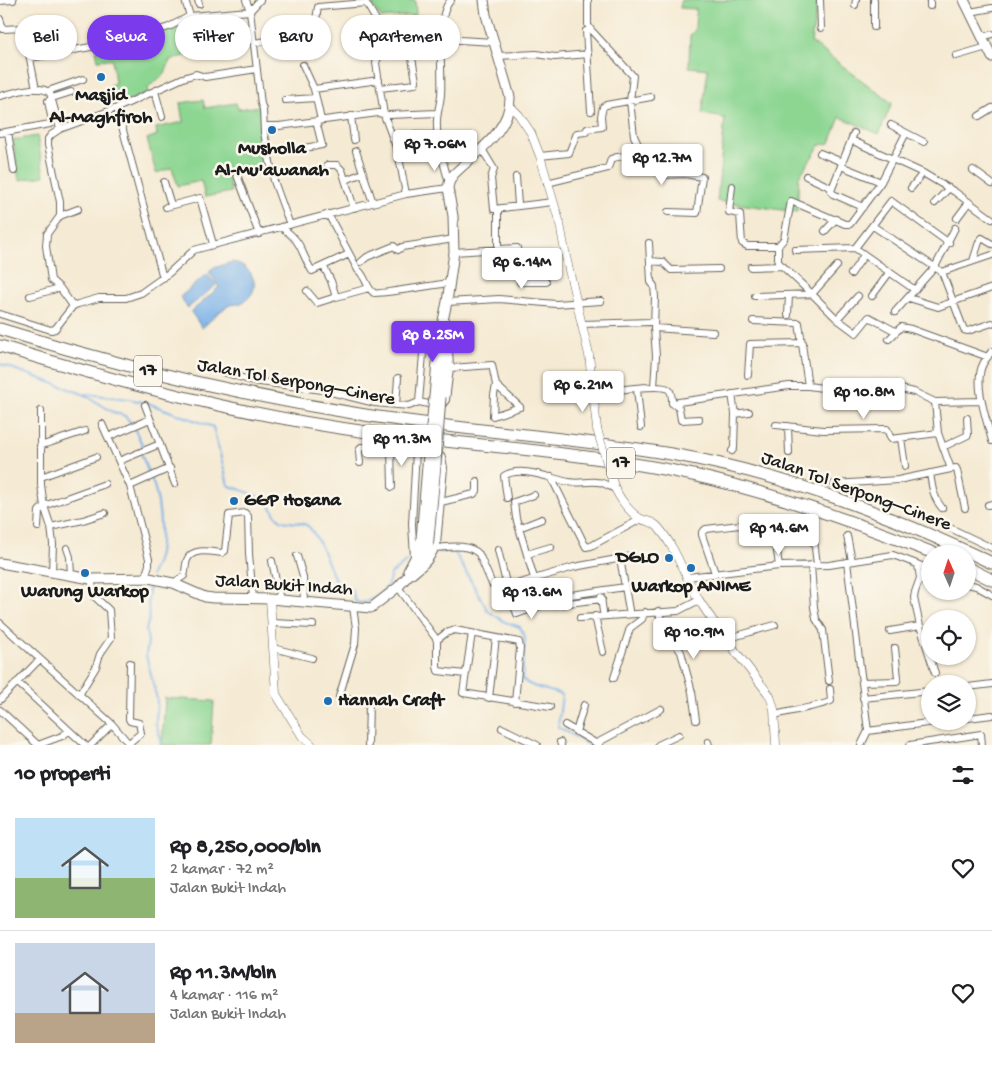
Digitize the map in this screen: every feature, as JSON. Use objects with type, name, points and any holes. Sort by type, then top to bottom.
[{"type":"highway","name":"Jalan Tol Serpong–Cinere","points":[[0,329],[80,354],[179,379],[279,401],[368,416],[607,445],[673,455],[740,470],[810,489],[862,508],[944,540],[992,563]]},
{"type":"highway","name":"Jalan Tol Serpong–Cinere","points":[[0,346],[75,369],[175,396],[277,416],[365,432],[588,458],[670,470],[804,506],[865,526],[921,548]]},
{"type":"highway","points":[[976,572],[992,580]]},
{"type":"main road","points":[[448,185],[458,170],[482,149],[502,126],[511,107],[510,97],[486,15],[484,0]]},
{"type":"main road","points":[[964,0],[987,36],[987,47],[992,57]]},
{"type":"main road","name":"Jalan Bukit Indah","points":[[0,563],[91,579],[149,578],[173,583],[205,596],[222,599],[275,599],[353,608],[371,608],[398,587],[414,559],[421,538],[438,397],[443,376],[443,322],[454,252],[453,216],[448,185]]},
{"type":"main road","name":"Jalan Bukit Indah","points":[[406,576],[416,567],[428,549],[431,466]]},
{"type":"street","points":[[0,1],[13,0]]},
{"type":"street","points":[[185,0],[190,15]]},
{"type":"street","points":[[246,0],[250,11],[264,126],[274,181],[290,225]]},
{"type":"street","points":[[203,15],[250,11],[260,0]]},
{"type":"street","points":[[444,15],[451,0]]},
{"type":"street","points":[[588,0],[588,25],[633,76],[630,101],[634,136],[641,151],[655,163],[664,175],[685,174],[702,177],[697,212],[668,212]]},
{"type":"street","points":[[820,0],[821,28]]},
{"type":"street","points":[[874,0],[874,27]]},
{"type":"street","points":[[254,42],[292,37],[299,34],[303,29],[315,26],[318,7],[366,2],[393,48],[376,60],[384,115],[398,152],[406,194]]},
{"type":"street","points":[[970,12],[992,8]]},
{"type":"street","points":[[0,19],[3,29],[15,29]]},
{"type":"street","points":[[77,50],[124,41],[175,24]]},
{"type":"street","points":[[586,31],[591,111]]},
{"type":"street","points":[[460,40],[494,42]]},
{"type":"street","points":[[956,56],[987,47]]},
{"type":"street","points":[[498,56],[536,54],[555,57],[588,54]]},
{"type":"street","points":[[30,60],[36,89]]},
{"type":"street","points":[[380,88],[415,84],[412,60]]},
{"type":"street","points":[[0,314],[51,330],[55,329],[73,306],[99,298],[126,298],[141,293],[177,267],[188,254],[213,244],[259,234],[328,214],[448,185],[437,135],[437,113],[441,95],[442,60]]},
{"type":"street","points":[[298,149],[322,145],[314,89],[303,65]]},
{"type":"street","points":[[60,216],[60,202],[47,142],[51,135],[60,129],[117,108],[196,74],[206,77],[257,70]]},
{"type":"street","points":[[0,96],[36,89],[48,91],[83,79]]},
{"type":"street","points":[[314,89],[379,80]]},
{"type":"street","points":[[48,91],[60,129]]},
{"type":"street","points":[[155,91],[162,117]]},
{"type":"street","points":[[50,99],[71,92]]},
{"type":"street","points":[[540,156],[569,153],[577,133],[586,132],[587,129],[602,127],[601,116],[603,107],[651,97]]},
{"type":"street","points":[[285,100],[316,98]]},
{"type":"street","points":[[3,133],[50,124],[52,121],[50,99]]},
{"type":"street","points":[[511,107],[531,133],[540,156],[560,224],[589,356],[597,429],[615,489],[628,508],[642,519],[653,522],[658,526],[672,546],[699,600],[726,640],[770,696],[774,715],[776,745]]},
{"type":"street","points":[[117,108],[163,278]]},
{"type":"street","points":[[979,116],[992,108]]},
{"type":"street","points":[[264,126],[279,126],[378,113],[384,115],[437,113]]},
{"type":"street","points":[[351,116],[354,140]]},
{"type":"street","points":[[0,125],[14,171]]},
{"type":"street","points":[[891,125],[924,142]]},
{"type":"street","points":[[732,186],[729,212],[740,214],[742,243],[747,246],[778,246],[784,240],[791,201],[845,224],[850,224],[881,182],[906,133]]},
{"type":"street","points":[[402,135],[437,135]]},
{"type":"street","points":[[863,207],[833,194],[831,191],[853,136],[949,188],[991,216]]},
{"type":"street","points":[[482,149],[494,169],[491,178],[494,209],[553,202]]},
{"type":"street","points":[[356,151],[373,203]]},
{"type":"street","points":[[548,183],[608,168],[613,157],[632,157],[641,151]]},
{"type":"street","points":[[820,154],[881,182]]},
{"type":"street","points":[[327,165],[337,164],[342,170],[354,208]]},
{"type":"street","points":[[973,170],[992,184]]},
{"type":"street","points":[[911,188],[923,173]]},
{"type":"street","points":[[348,179],[363,174]]},
{"type":"street","points":[[237,175],[259,234]]},
{"type":"street","points":[[806,176],[832,188]]},
{"type":"street","points":[[516,177],[518,205]]},
{"type":"street","points":[[164,182],[168,206],[200,198],[213,244]]},
{"type":"street","points":[[936,203],[949,188]]},
{"type":"street","points":[[855,248],[891,201],[948,243]]},
{"type":"street","points":[[957,218],[969,202]]},
{"type":"street","points":[[73,306],[60,288],[51,280],[46,241],[49,230],[60,216],[78,209]]},
{"type":"street","points":[[498,209],[498,249]]},
{"type":"street","points":[[328,214],[369,288],[378,294],[425,285],[449,283]]},
{"type":"street","points":[[826,230],[836,219]]},
{"type":"street","points":[[873,226],[942,272],[965,331],[992,322]]},
{"type":"street","points":[[281,228],[291,234],[298,242],[312,272],[350,254]]},
{"type":"street","points":[[895,312],[935,267],[955,228]]},
{"type":"street","points":[[973,261],[982,238],[992,244]]},
{"type":"street","points":[[361,262],[394,246],[398,250],[402,247],[454,239]]},
{"type":"street","points":[[649,242],[650,282],[654,286],[655,297],[652,325],[656,356],[654,387]]},
{"type":"street","points":[[778,246],[778,262],[837,319],[856,333],[869,317],[895,331]]},
{"type":"street","points":[[454,252],[517,248],[520,282],[546,282]]},
{"type":"street","points":[[795,250],[855,248],[915,290]]},
{"type":"street","points":[[851,274],[864,255]]},
{"type":"street","points":[[942,272],[992,255]]},
{"type":"street","points":[[650,261],[663,262],[672,270],[720,270]]},
{"type":"street","points":[[324,266],[336,297]]},
{"type":"street","points":[[750,267],[783,266]]},
{"type":"street","points":[[755,296],[812,294],[837,266]]},
{"type":"street","points":[[872,296],[890,273]]},
{"type":"street","points":[[30,296],[60,288]]},
{"type":"street","points":[[307,291],[317,303],[369,288]]},
{"type":"street","points":[[908,298],[938,307],[992,288]]},
{"type":"street","points":[[788,315],[789,295]]},
{"type":"street","points":[[837,319],[858,296]]},
{"type":"street","points":[[447,302],[499,300],[552,304],[601,301]]},
{"type":"street","points":[[754,321],[799,323],[808,386]]},
{"type":"street","points":[[217,370],[252,380],[323,390],[359,400],[409,406],[419,402],[433,405],[443,404],[446,400],[450,368],[449,349],[443,322]]},
{"type":"street","points":[[419,402],[423,354],[430,334],[443,322]]},
{"type":"street","points":[[581,324],[652,325],[713,332]]},
{"type":"street","points":[[889,339],[901,327],[990,354],[983,364],[980,374],[982,401],[992,441]]},
{"type":"street","points":[[748,375],[750,344],[803,343]]},
{"type":"street","points":[[450,368],[493,365],[496,385],[493,416],[520,407],[496,385]]},
{"type":"street","points":[[396,405],[398,378]]},
{"type":"street","points":[[672,403],[790,386],[808,386],[873,395],[890,389],[901,389],[914,392],[935,402],[982,401]]},
{"type":"street","points":[[593,393],[654,387],[670,390],[672,403],[680,409],[682,420],[699,418]]},
{"type":"street","points":[[637,389],[641,428]]},
{"type":"street","points":[[732,394],[735,414],[734,448],[732,451]]},
{"type":"street","points":[[935,402],[938,433],[951,469]]},
{"type":"street","points":[[145,404],[175,484]]},
{"type":"street","points":[[41,411],[41,477],[44,506],[53,544],[52,573]]},
{"type":"street","points":[[735,414],[749,412]]},
{"type":"street","points":[[943,447],[968,435],[967,418]]},
{"type":"street","points":[[108,438],[150,419]]},
{"type":"street","points":[[102,424],[130,486],[149,559],[149,578]]},
{"type":"street","points":[[776,425],[854,431],[886,429],[891,439],[938,433]]},
{"type":"street","points":[[788,426],[789,453]]},
{"type":"street","points":[[40,446],[85,431]]},
{"type":"street","points":[[901,438],[905,466]]},
{"type":"street","points":[[119,461],[160,444]]},
{"type":"street","points":[[360,463],[359,450],[361,447],[416,451],[442,457],[444,468],[441,502],[433,555],[428,563],[398,587],[437,640],[436,666],[438,671],[464,674]]},
{"type":"street","points":[[391,448],[392,486]]},
{"type":"street","points":[[414,559],[412,524],[416,451]]},
{"type":"street","points":[[41,477],[96,457]]},
{"type":"street","points":[[130,486],[170,468]]},
{"type":"street","points":[[834,484],[898,480],[956,468],[965,508]]},
{"type":"street","points":[[507,498],[504,481],[506,475],[513,473],[528,473],[569,482],[603,483],[615,489]]},
{"type":"street","points":[[930,473],[932,493],[942,508]]},
{"type":"street","points":[[551,477],[586,547],[642,519]]},
{"type":"street","points":[[441,502],[474,494],[477,491],[478,481]]},
{"type":"street","points":[[38,527],[40,511],[44,506],[105,484]]},
{"type":"street","points":[[534,495],[514,502],[519,528],[534,578]]},
{"type":"street","points":[[173,583],[184,576],[190,554],[196,552],[222,553],[226,551],[229,515],[245,513],[248,516],[253,598]]},
{"type":"street","points":[[50,527],[105,514]]},
{"type":"street","points":[[519,528],[542,519]]},
{"type":"street","points":[[774,522],[780,566]]},
{"type":"street","points":[[715,573],[702,532],[706,529],[748,524]]},
{"type":"street","points":[[946,526],[992,548]]},
{"type":"street","points":[[813,531],[814,607],[816,619],[823,630],[830,680]]},
{"type":"street","points":[[847,536],[868,731],[861,745]]},
{"type":"street","points":[[435,548],[460,546],[475,550],[492,584],[500,588],[574,567],[632,556]]},
{"type":"street","points":[[526,554],[551,547]]},
{"type":"street","points":[[67,548],[70,557],[71,576]]},
{"type":"street","points":[[498,550],[507,587],[517,614],[571,595],[625,587]]},
{"type":"street","points":[[688,577],[780,566],[829,565],[893,555],[921,566]]},
{"type":"street","points":[[297,556],[303,577],[304,602]]},
{"type":"street","points":[[620,558],[629,610]]},
{"type":"street","points":[[272,561],[275,599],[272,623],[276,694],[302,736],[312,745]]},
{"type":"street","points":[[918,565],[920,578],[914,595],[920,626],[935,673]]},
{"type":"street","points":[[79,695],[96,667],[100,654],[111,638],[109,610],[95,597],[91,579]]},
{"type":"street","points":[[976,586],[992,595]]},
{"type":"street","points":[[601,591],[603,612]]},
{"type":"street","points":[[536,607],[602,599]]},
{"type":"street","points":[[580,618],[678,611],[699,600]]},
{"type":"street","points":[[353,608],[356,628],[355,644],[339,697],[369,704],[368,745]]},
{"type":"street","points":[[658,611],[668,638],[675,643],[681,652],[692,692],[696,720]]},
{"type":"street","points":[[614,678],[630,628],[642,619],[645,612]]},
{"type":"street","points":[[594,616],[603,652]]},
{"type":"street","points":[[0,623],[112,724],[130,744],[141,732],[138,723],[129,719],[130,663]]},
{"type":"street","points":[[272,623],[313,625]]},
{"type":"street","points":[[726,640],[775,624]]},
{"type":"street","points":[[890,631],[920,626]]},
{"type":"street","points":[[437,640],[453,630],[518,641],[520,644],[515,702]]},
{"type":"street","points":[[472,634],[464,674],[463,693],[550,707]]},
{"type":"street","points":[[489,698],[496,638]]},
{"type":"street","points":[[273,648],[312,658]]},
{"type":"street","points":[[862,682],[897,681],[895,648]]},
{"type":"street","points":[[0,700],[40,659]]},
{"type":"street","points":[[17,682],[85,745]]},
{"type":"street","points":[[976,686],[992,684]]},
{"type":"street","points":[[774,715],[815,705],[828,704],[831,701],[830,689]]},
{"type":"street","points":[[864,698],[921,692]]},
{"type":"street","points":[[576,732],[584,705]]},
{"type":"street","points":[[566,726],[598,744],[661,709]]},
{"type":"street","points":[[0,710],[38,745],[62,736],[69,731]]},
{"type":"street","points":[[976,717],[992,715]]},
{"type":"street","points":[[91,745],[112,724]]},
{"type":"street","points":[[868,731],[921,724]]},
{"type":"street","points":[[502,728],[537,745]]},
{"type":"street","points":[[910,745],[929,744],[981,734],[982,745]]},
{"type":"street","points":[[658,745],[679,735]]},
{"type":"green space","points":[[372,0],[415,0],[416,15],[379,15],[372,4]]},
{"type":"green space","points":[[681,0],[818,1],[811,42],[892,103],[879,134],[840,117],[830,143],[820,145],[799,177],[797,212],[717,201],[725,118],[702,114],[708,69],[689,67],[690,35],[695,30],[696,9],[680,8]]},
{"type":"green space","points":[[175,24],[175,59],[170,60],[165,74],[148,87],[149,92],[116,106],[109,86],[115,83],[112,60],[165,60],[165,28]]},
{"type":"green space","points":[[203,100],[205,108],[236,103],[238,109],[261,106],[269,164],[228,176],[231,192],[205,197],[201,181],[178,186],[172,168],[156,173],[147,139],[157,135],[156,128],[183,122],[180,103]]},
{"type":"green space","points":[[37,136],[44,176],[19,180],[13,140]]},
{"type":"green space","points":[[165,698],[214,701],[211,745],[162,745]]},
{"type":"water","points":[[232,262],[238,263],[249,272],[253,278],[253,291],[245,301],[226,307],[202,328],[191,312],[219,287],[209,272],[214,268]]},
{"type":"water","points":[[207,274],[216,285],[188,308],[180,297]]},
{"type":"waterway","points":[[0,364],[83,394],[113,412],[125,416],[132,424]]},
{"type":"waterway","points":[[86,394],[129,399],[150,404],[213,427],[228,485],[263,499],[281,520],[307,525],[319,542],[339,587],[352,590],[355,601],[361,603],[371,600],[387,587],[391,574],[407,561]]},
{"type":"waterway","points":[[134,428],[143,446],[142,448]]},
{"type":"waterway","points":[[141,453],[149,474]]},
{"type":"waterway","points":[[151,478],[160,515],[160,545],[151,576]]},
{"type":"waterway","points":[[440,552],[454,551],[488,611],[505,622],[520,627],[525,637],[522,679],[536,687],[562,695],[558,727],[589,745]]},
{"type":"waterway","points":[[150,581],[146,655],[157,699],[156,725],[161,739],[160,745]]},
{"type":"place","name":"Masjid Al-Maghfiroh","points":[[101,77]]},
{"type":"place","name":"Musholla Al-Mu'awanah","points":[[272,130]]},
{"type":"place","name":"GGP Hosana","points":[[234,501]]},
{"type":"place","name":"DGLO","points":[[669,558]]},
{"type":"place","name":"Warkop ANIME","points":[[691,568]]},
{"type":"place","name":"Warung Warkop","points":[[85,573]]},
{"type":"place","name":"Hannah Craft","points":[[328,701]]}]
